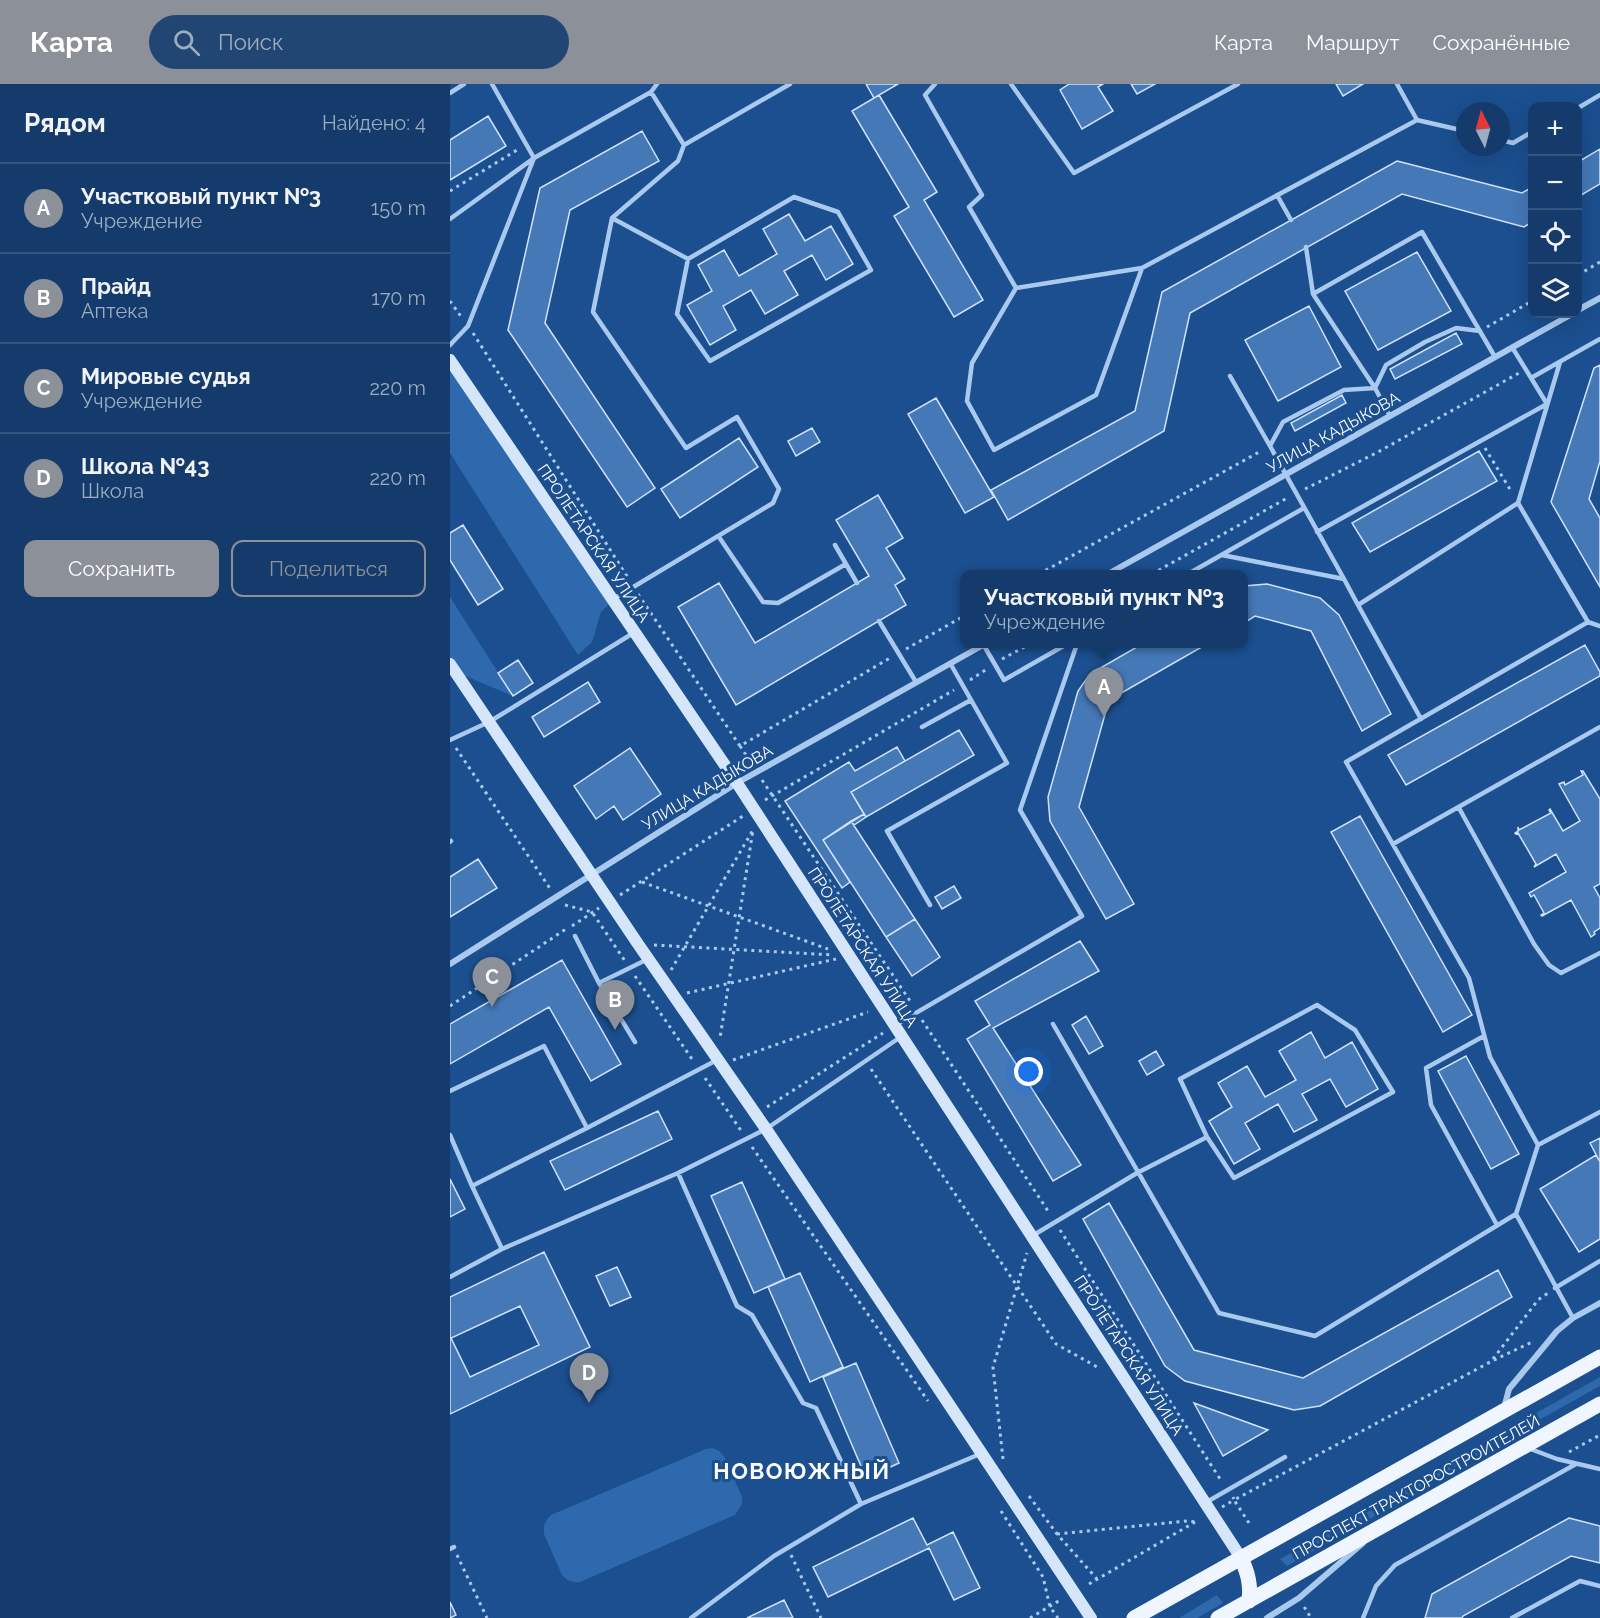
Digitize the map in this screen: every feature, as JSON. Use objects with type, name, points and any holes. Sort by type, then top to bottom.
[{"type":"main road","name":"ПРОСПЕКТ ТРАКТОРОСТРОИТЕЛЕЙ","points":[[1134,1618],[1600,1357]]},
{"type":"main road","name":"ПРОСПЕКТ ТРАКТОРОСТРОИТЕЛЕЙ","points":[[1218,1618],[1600,1404]]},
{"type":"main road","points":[[1241,1558],[1251,1589],[1249,1601]]},
{"type":"street","points":[[1582,308],[1600,298]]},
{"type":"street","name":"УЛИЦА КАДЫКОВА","points":[[1115,570],[1565,318]]},
{"type":"street","name":"ПРОЛЕТАРСКАЯ УЛИЦА","points":[[450,360],[737,783],[1241,1558]]},
{"type":"street","name":"УЛИЦА КАДЫКОВА","points":[[450,964],[737,783],[977,648]]},
{"type":"street","points":[[450,664],[590,874],[766,1129],[1091,1618]]},
{"type":"street","name":"ПРОСПЕКТ ТРАКТОРОСТРОИТЕЛЕЙ","points":[[1504,1411],[1509,1389],[1557,1331],[1573,1317],[1600,1303]]},
{"type":"street","points":[[1267,1618],[1299,1598],[1387,1524]]},
{"type":"lane","points":[[450,93],[464,84]]},
{"type":"lane","points":[[450,345],[468,326],[534,158],[492,84]]},
{"type":"lane","points":[[450,219],[534,158],[651,92],[657,84]]},
{"type":"lane","points":[[613,600],[773,503],[779,489],[737,417],[686,448],[593,312],[612,218],[678,161],[684,145],[790,84]]},
{"type":"lane","points":[[935,84],[925,95],[982,195],[969,207],[1016,288]]},
{"type":"lane","points":[[1011,84],[1074,173],[1238,84]]},
{"type":"lane","points":[[1397,84],[1417,120]]},
{"type":"lane","points":[[651,92],[684,145]]},
{"type":"lane","points":[[1582,106],[1600,95]]},
{"type":"lane","points":[[1016,288],[1142,268],[1417,120],[1456,129]]},
{"type":"lane","points":[[1510,142],[1513,143],[1528,135]]},
{"type":"lane","points":[[1277,195],[1291,220]]},
{"type":"lane","points":[[794,197],[838,212],[871,270],[710,362],[677,314],[688,259],[794,197]]},
{"type":"lane","points":[[612,218],[688,259]]},
{"type":"lane","points":[[1313,294],[1422,232],[1495,357]]},
{"type":"lane","points":[[1306,247],[1313,294],[1390,416]]},
{"type":"lane","points":[[1016,288],[972,363],[966,401],[994,450],[1096,395],[1142,268]]},
{"type":"lane","points":[[1374,388],[1386,365],[1425,342],[1456,328],[1480,331]]},
{"type":"lane","points":[[1531,378],[1600,339]]},
{"type":"lane","points":[[1512,347],[1547,404]]},
{"type":"lane","points":[[1358,605],[1518,503],[1560,362]]},
{"type":"lane","points":[[1230,376],[1421,719]]},
{"type":"lane","points":[[1270,446],[1284,422],[1344,390],[1374,388]]},
{"type":"lane","points":[[1317,532],[1547,404]]},
{"type":"lane","points":[[1518,503],[1588,622],[1600,626]]},
{"type":"lane","points":[[1195,570],[1304,508]]},
{"type":"lane","points":[[719,537],[763,602],[778,603],[846,564]]},
{"type":"lane","points":[[835,545],[857,583]]},
{"type":"lane","points":[[1222,555],[1344,579]]},
{"type":"lane","points":[[879,621],[916,682]]},
{"type":"lane","points":[[1538,1145],[1490,1057],[1469,978],[1346,762],[1588,622]]},
{"type":"lane","points":[[450,740],[489,722],[635,632]]},
{"type":"lane","points":[[986,648],[1004,680],[1060,648]]},
{"type":"lane","points":[[450,1276],[502,1249],[678,1173],[766,1129],[865,1061],[917,1012],[1082,916],[1020,810],[1076,648]]},
{"type":"lane","points":[[930,905],[887,831],[1007,764],[950,663]]},
{"type":"lane","points":[[922,727],[971,700]]},
{"type":"lane","points":[[1394,844],[1600,727]]},
{"type":"lane","points":[[1459,808],[1534,944],[1549,966],[1561,973],[1600,953]]},
{"type":"lane","points":[[574,936],[635,1042]]},
{"type":"lane","points":[[599,983],[648,958]]},
{"type":"lane","points":[[1317,1005],[1355,1030],[1393,1092],[1234,1178],[1207,1137],[1180,1079],[1317,1005]]},
{"type":"lane","points":[[1053,1024],[1218,1313],[1314,1336],[1516,1214],[1538,1145],[1600,1112]]},
{"type":"lane","points":[[1485,1036],[1426,1068],[1431,1104],[1497,1225]]},
{"type":"lane","points":[[450,1091],[544,1046],[587,1128]]},
{"type":"lane","points":[[472,1186],[699,1070],[719,1062]]},
{"type":"lane","points":[[450,1135],[502,1249]]},
{"type":"lane","points":[[1032,1236],[1137,1173],[1207,1137]]},
{"type":"lane","points":[[678,1173],[737,1306],[752,1315],[802,1403],[816,1408],[861,1504]]},
{"type":"lane","points":[[1516,1214],[1573,1317]]},
{"type":"lane","points":[[1556,1288],[1600,1261]]},
{"type":"lane","points":[[1524,1447],[1557,1459],[1600,1469]]},
{"type":"lane","points":[[691,1618],[774,1556],[861,1504],[982,1453]]},
{"type":"lane","points":[[1205,1503],[1285,1457]]},
{"type":"lane","points":[[1363,1618],[1376,1586],[1395,1565],[1576,1464]]},
{"type":"lane","points":[[1512,1618],[1580,1581],[1600,1586]]},
{"type":"path","points":[[450,191],[527,145]]},
{"type":"path","points":[[1582,273],[1600,262]]},
{"type":"path","points":[[450,301],[633,587],[1055,1221],[1249,1524]]},
{"type":"path","points":[[1480,331],[1528,304]]},
{"type":"path","points":[[1159,570],[1526,369]]},
{"type":"path","points":[[1480,441],[1518,503]]},
{"type":"path","points":[[1046,570],[1270,446]]},
{"type":"path","points":[[740,746],[960,618]]},
{"type":"path","points":[[753,809],[772,795],[962,686],[994,663],[1022,648]]},
{"type":"path","points":[[450,740],[561,904],[592,912],[928,1401]]},
{"type":"path","points":[[664,982],[753,830],[727,984],[719,1062],[882,1006]]},
{"type":"path","points":[[642,882],[850,956]]},
{"type":"path","points":[[638,944],[850,956]]},
{"type":"path","points":[[674,996],[850,956]]},
{"type":"path","points":[[737,1125],[898,1031]]},
{"type":"path","points":[[865,1061],[1056,1344],[1127,1383]]},
{"type":"path","points":[[1003,1462],[993,1367],[1032,1236]]},
{"type":"path","points":[[1492,1361],[1538,1300],[1556,1288]]},
{"type":"path","points":[[1221,1508],[1492,1361],[1557,1331]]},
{"type":"path","points":[[1557,1459],[1600,1435]]},
{"type":"path","points":[[1024,1489],[1058,1534],[1097,1579]]},
{"type":"path","points":[[999,1508],[1043,1577],[1050,1606],[1058,1618]]},
{"type":"path","points":[[1058,1534],[1198,1521],[1089,1584]]},
{"type":"path","points":[[452,1548],[487,1618]]},
{"type":"path","points":[[788,1548],[821,1618]]},
{"type":"path","points":[[1030,1618],[1062,1599]]},
{"type":"path","points":[[1305,1608],[1311,1618]]},
{"type":"shaded area","points":[[450,360],[613,600],[601,612],[592,642],[578,655],[450,453]]},
{"type":"shaded area","points":[[450,597],[513,696],[456,672],[450,664]]},
{"type":"shaded area","points":[[1600,1377],[1600,1386],[1539,1420],[1536,1413]]},
{"type":"shaded area","points":[[1478,1447],[1482,1455],[1287,1566],[1280,1559]]},
{"type":"shaded area","points":[[713,1448],[724,1456],[742,1497],[742,1504],[735,1515],[580,1582],[570,1581],[562,1575],[544,1534],[545,1523],[551,1515]]},
{"type":"shaded area","points":[[1217,1595],[1223,1603],[1197,1618],[1179,1618]]},
{"type":"building","points":[[866,84],[898,84],[874,98]]},
{"type":"building","points":[[1069,84],[1103,84],[1098,87],[1113,111],[1082,129],[1060,90]]},
{"type":"building","points":[[1131,84],[1155,84],[1137,94]]},
{"type":"building","points":[[1336,84],[1363,84],[1343,96]]},
{"type":"building","points":[[879,95],[937,192],[924,200],[983,300],[954,317],[894,216],[909,207],[852,111]]},
{"type":"building","points":[[488,116],[506,146],[450,180],[450,140]]},
{"type":"building","points":[[642,131],[659,161],[570,210],[545,323],[655,488],[627,507],[508,330],[540,188]]},
{"type":"building","points":[[1600,149],[1600,184],[1582,195],[1582,160]]},
{"type":"building","points":[[1397,161],[1522,193],[1528,189],[1528,224],[1524,227],[1402,194],[1190,313],[1164,431],[1008,520],[991,490],[1135,411],[1162,292]]},
{"type":"building","points":[[789,214],[805,241],[831,226],[853,264],[826,280],[812,255],[784,271],[798,295],[765,314],[751,290],[723,306],[736,330],[710,345],[687,305],[712,291],[698,265],[724,250],[739,276],[777,254],[763,229]]},
{"type":"building","points":[[1417,252],[1451,311],[1378,350],[1345,291]]},
{"type":"building","points":[[1309,306],[1341,367],[1278,401],[1245,340]]},
{"type":"building","points":[[1456,333],[1462,344],[1395,379],[1390,369]]},
{"type":"building","points":[[1600,365],[1600,461],[1589,499],[1600,518],[1600,587],[1551,502],[1594,368]]},
{"type":"building","points":[[1342,395],[1346,403],[1295,431],[1291,423]]},
{"type":"building","points":[[936,398],[994,497],[965,513],[908,414]]},
{"type":"building","points":[[812,428],[820,442],[796,456],[788,441]]},
{"type":"building","points":[[739,438],[758,467],[680,518],[661,489]]},
{"type":"building","points":[[1479,451],[1497,481],[1370,552],[1352,523]]},
{"type":"building","points":[[878,495],[903,538],[886,548],[905,579],[895,585],[906,605],[736,705],[678,607],[719,583],[755,643],[869,576],[836,520]]},
{"type":"building","points":[[463,525],[503,589],[478,605],[450,560],[450,533]]},
{"type":"building","points":[[1267,584],[1320,598],[1339,615],[1391,714],[1362,731],[1311,631],[1255,616],[1248,620],[1248,586]]},
{"type":"building","points":[[1585,645],[1600,676],[1406,785],[1388,755]]},
{"type":"building","points":[[1135,648],[1200,648],[1109,700],[1079,807],[1134,904],[1106,919],[1050,821],[1048,797],[1078,691],[1090,674]]},
{"type":"building","points":[[518,660],[533,683],[513,696],[498,673]]},
{"type":"building","points":[[588,682],[600,702],[544,737],[532,717]]},
{"type":"building","points":[[959,730],[974,755],[866,817],[851,792]]},
{"type":"building","points":[[897,747],[905,761],[851,792],[864,814],[823,840],[850,882],[842,888],[785,801],[849,762],[855,771]]},
{"type":"building","points":[[630,748],[661,794],[623,820],[614,806],[596,819],[574,786]]},
{"type":"building","points":[[1581,771],[1600,799],[1600,884],[1594,887],[1600,898],[1600,928],[1591,937],[1571,900],[1541,915],[1544,913],[1534,895],[1531,897],[1529,893],[1566,872],[1556,854],[1534,867],[1536,864],[1518,833],[1515,833],[1518,827],[1519,830],[1551,813],[1550,809],[1563,831],[1580,821],[1559,784],[1564,782],[1565,785],[1583,775]]},
{"type":"building","points":[[864,814],[866,817],[854,825],[851,821]]},
{"type":"building","points":[[1360,816],[1472,1015],[1443,1032],[1331,832]]},
{"type":"building","points":[[851,821],[915,919],[886,937],[823,840]]},
{"type":"building","points":[[478,859],[497,888],[450,917],[450,877]]},
{"type":"building","points":[[954,886],[961,898],[942,909],[935,897]]},
{"type":"building","points":[[915,919],[940,957],[912,976],[886,937]]},
{"type":"building","points":[[1080,941],[1099,971],[993,1028],[1081,1165],[1053,1181],[967,1039],[990,1025],[975,1001]]},
{"type":"building","points":[[562,960],[621,1064],[591,1081],[549,1007],[450,1064],[450,1024]]},
{"type":"building","points":[[1086,1016],[1103,1046],[1089,1054],[1072,1025]]},
{"type":"building","points":[[1311,1032],[1325,1058],[1352,1042],[1378,1089],[1346,1107],[1330,1079],[1302,1094],[1317,1120],[1294,1132],[1278,1104],[1245,1123],[1260,1149],[1234,1164],[1209,1121],[1232,1107],[1218,1083],[1247,1066],[1265,1097],[1296,1080],[1279,1051]]},
{"type":"building","points":[[1156,1051],[1164,1065],[1147,1075],[1139,1061]]},
{"type":"building","points":[[1466,1056],[1519,1154],[1491,1169],[1438,1071]]},
{"type":"building","points":[[658,1111],[672,1139],[565,1190],[550,1161]]},
{"type":"building","points":[[1600,1138],[1600,1162],[1590,1143]]},
{"type":"building","points":[[1596,1155],[1600,1162],[1600,1239],[1579,1252],[1540,1189]]},
{"type":"building","points":[[450,1179],[465,1209],[450,1217]]},
{"type":"building","points":[[742,1182],[785,1279],[754,1293],[711,1196]]},
{"type":"building","points":[[1109,1203],[1194,1350],[1303,1378],[1498,1270],[1512,1297],[1320,1406],[1294,1410],[1185,1381],[1165,1366],[1083,1219]]},
{"type":"building","points":[[544,1252],[590,1347],[450,1414],[450,1297]],"holes":[[[520,1306],[539,1345],[470,1377],[451,1338]]]},
{"type":"building","points":[[617,1267],[631,1297],[610,1306],[596,1276]]},
{"type":"building","points":[[800,1273],[843,1367],[810,1382],[768,1287]]},
{"type":"building","points":[[856,1363],[899,1463],[866,1478],[823,1377]]},
{"type":"building","points":[[1194,1403],[1268,1430],[1223,1456]]},
{"type":"building","points":[[913,1518],[927,1545],[953,1532],[980,1588],[954,1600],[929,1548],[828,1597],[813,1567]]},
{"type":"building","points":[[1569,1518],[1600,1526],[1600,1563],[1571,1556],[1462,1618],[1425,1618],[1432,1594]]},
{"type":"building","points":[[784,1600],[793,1618],[747,1618]]},
{"type":"building","points":[[450,1602],[456,1615],[450,1618]]},
{"type":"place","name":"Участковый пункт №3","points":[[1104,717]]},
{"type":"place","name":"Мировые судья","points":[[492,1007]]},
{"type":"place","name":"Прайд","points":[[615,1030]]},
{"type":"place","name":"Школа №43","points":[[589,1403]]},
{"type":"district","name":"НОВОЮЖНЫЙ","points":[[802,1471]]}]
